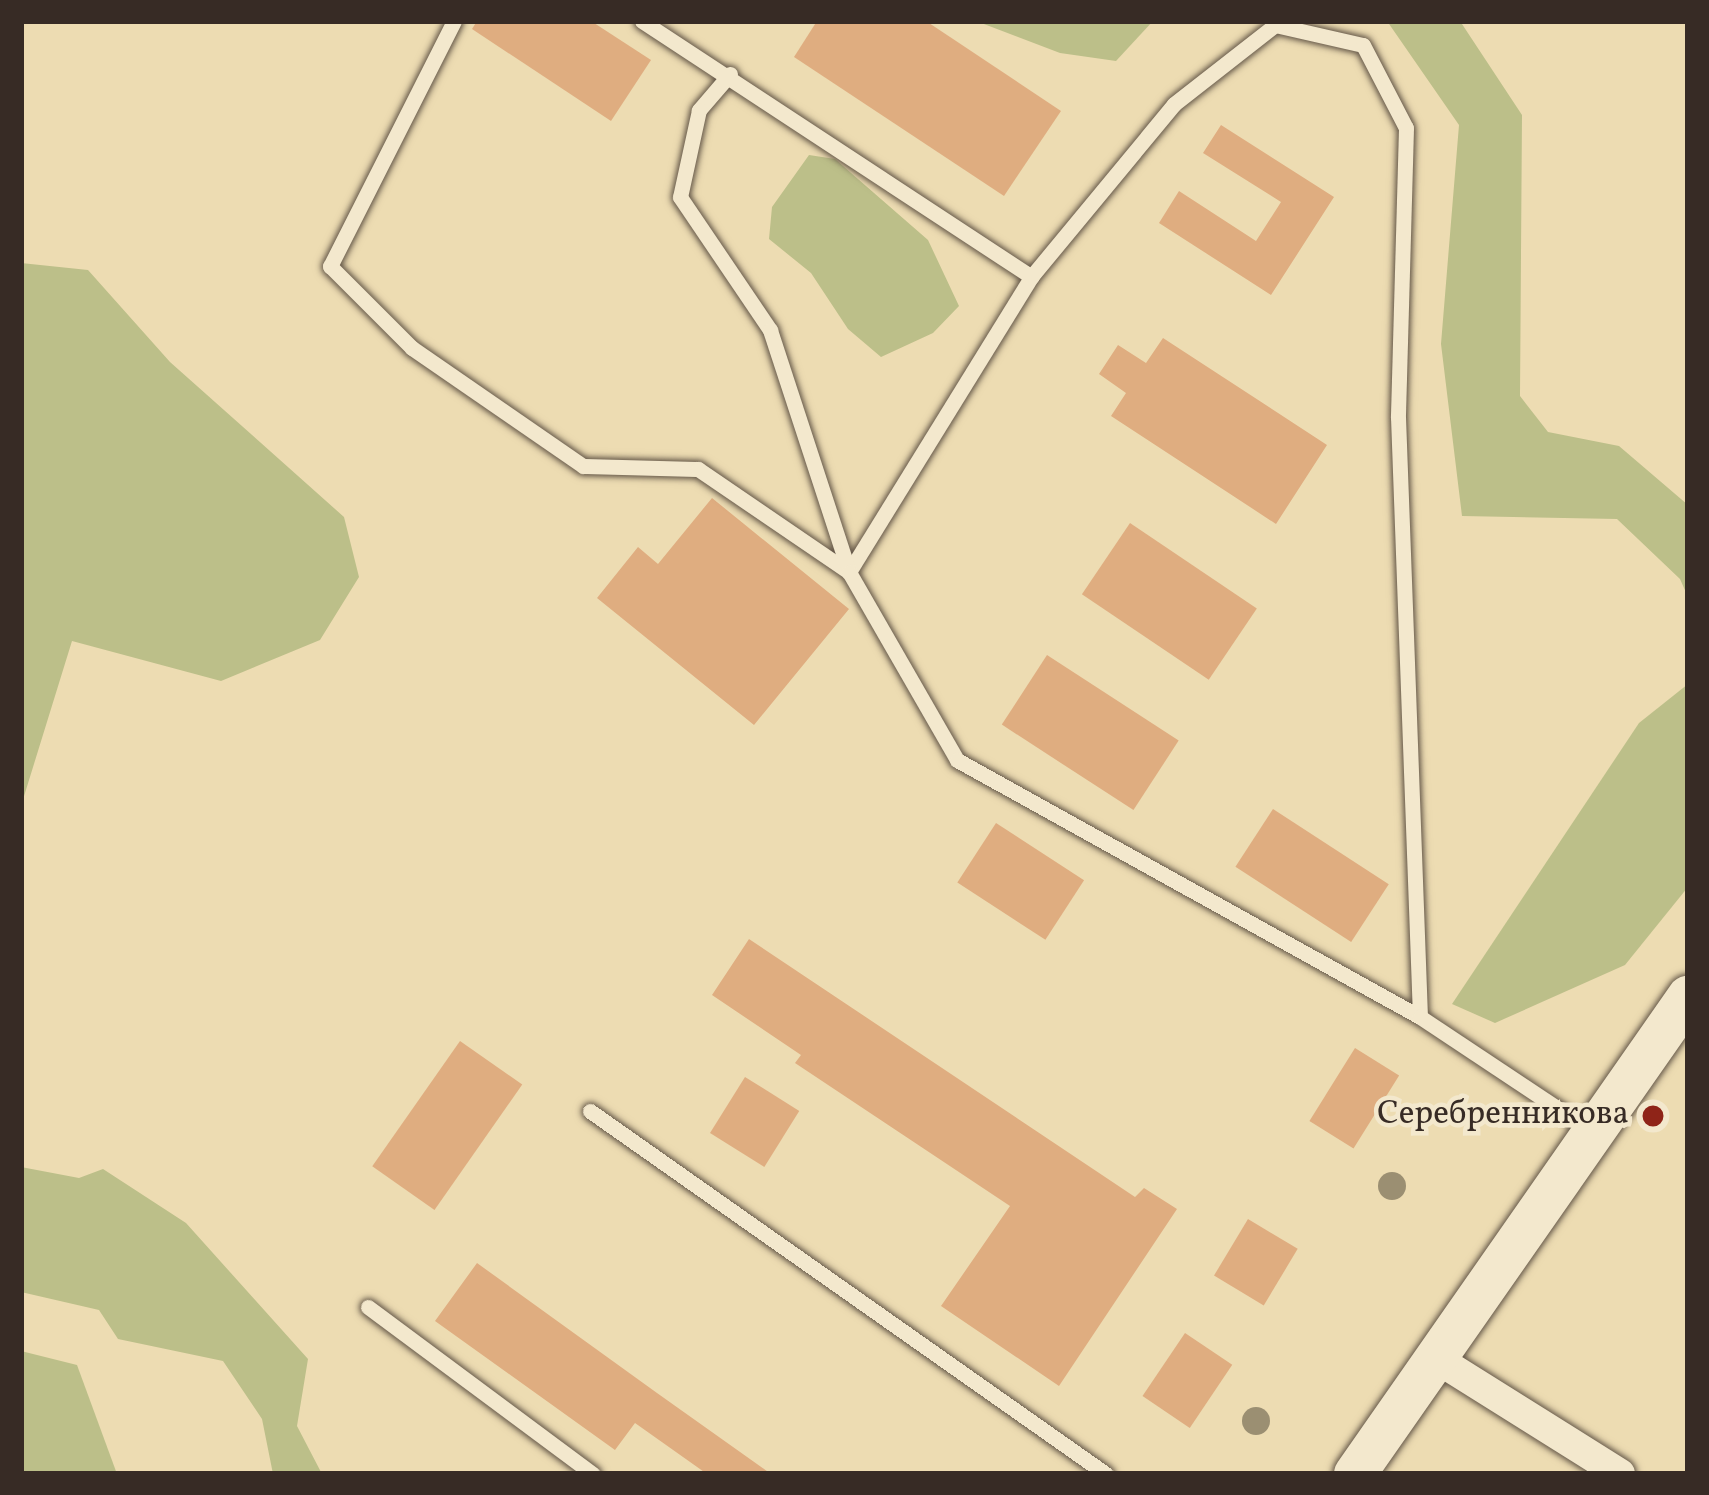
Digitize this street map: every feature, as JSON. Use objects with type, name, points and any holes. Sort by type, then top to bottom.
[{"type":"main road","points":[[1355,1474],[1688,997]]},
{"type":"street","points":[[1437,1359],[1620,1474]]},
{"type":"lane","points":[[454,21],[330,266],[412,347],[583,466],[698,470],[849,572]]},
{"type":"lane","points":[[643,21],[730,74],[1031,277]]},
{"type":"lane","points":[[849,572],[1031,277],[1174,104],[1275,25],[1363,45],[1406,128],[1398,417],[1420,1017]]},
{"type":"lane","points":[[730,74],[699,110],[680,197],[770,330],[849,572],[956,760],[1420,1017],[1592,1131]]},
{"type":"lane","points":[[590,1111],[1106,1474]]},
{"type":"lane","points":[[368,1306],[592,1474]]},
{"type":"green space","points":[[976,21],[1153,21],[1116,61],[1060,53]]},
{"type":"green space","points":[[1387,21],[1460,21],[1522,115],[1520,396],[1548,432],[1619,446],[1688,505],[1688,597],[1680,579],[1617,519],[1462,516],[1441,344],[1459,125]]},
{"type":"green space","points":[[809,155],[835,159],[928,240],[959,306],[933,333],[881,357],[848,329],[811,273],[769,239],[772,207]]},
{"type":"green space","points":[[21,263],[88,270],[170,362],[344,517],[359,577],[320,640],[221,681],[72,641],[21,806]]},
{"type":"green space","points":[[1688,684],[1688,887],[1625,965],[1495,1023],[1452,1004],[1639,723]]},
{"type":"green space","points":[[21,1167],[79,1178],[103,1169],[186,1223],[308,1359],[297,1426],[322,1474],[273,1474],[262,1419],[223,1361],[118,1339],[99,1310],[21,1292]]},
{"type":"green space","points":[[21,1351],[77,1365],[117,1474],[21,1474]]},
{"type":"building","points":[[477,21],[591,21],[651,60],[611,121],[472,29]]},
{"type":"building","points":[[817,21],[926,21],[1061,111],[1004,196],[794,57]]},
{"type":"building","points":[[1221,125],[1334,197],[1271,295],[1159,223],[1179,191],[1256,241],[1281,202],[1203,153]]},
{"type":"building","points":[[1163,338],[1327,445],[1276,524],[1111,416],[1126,393],[1099,374],[1118,345],[1146,363]]},
{"type":"building","points":[[712,498],[849,609],[754,725],[597,598],[638,547],[658,564]]},
{"type":"building","points":[[1130,523],[1257,609],[1209,680],[1082,594]]},
{"type":"building","points":[[1047,655],[1179,741],[1133,810],[1002,725]]},
{"type":"building","points":[[1273,809],[1389,884],[1351,942],[1235,867]]},
{"type":"building","points":[[996,823],[1084,880],[1045,940],[957,883]]},
{"type":"building","points":[[749,939],[1135,1197],[1144,1188],[1177,1209],[1059,1386],[941,1306],[1010,1206],[795,1063],[801,1055],[712,995]]},
{"type":"building","points":[[460,1041],[522,1085],[434,1210],[372,1166]]},
{"type":"building","points":[[1355,1048],[1399,1076],[1354,1148],[1309,1121]]},
{"type":"building","points":[[745,1077],[799,1111],[764,1167],[710,1133]]},
{"type":"building","points":[[1248,1219],[1298,1249],[1264,1305],[1214,1276]]},
{"type":"building","points":[[477,1263],[771,1474],[707,1474],[635,1423],[615,1450],[435,1321]]},
{"type":"building","points":[[1185,1333],[1232,1365],[1190,1428],[1143,1396]]},
{"type":"place","name":"Серебренникова","points":[[1653,1116]]}]
